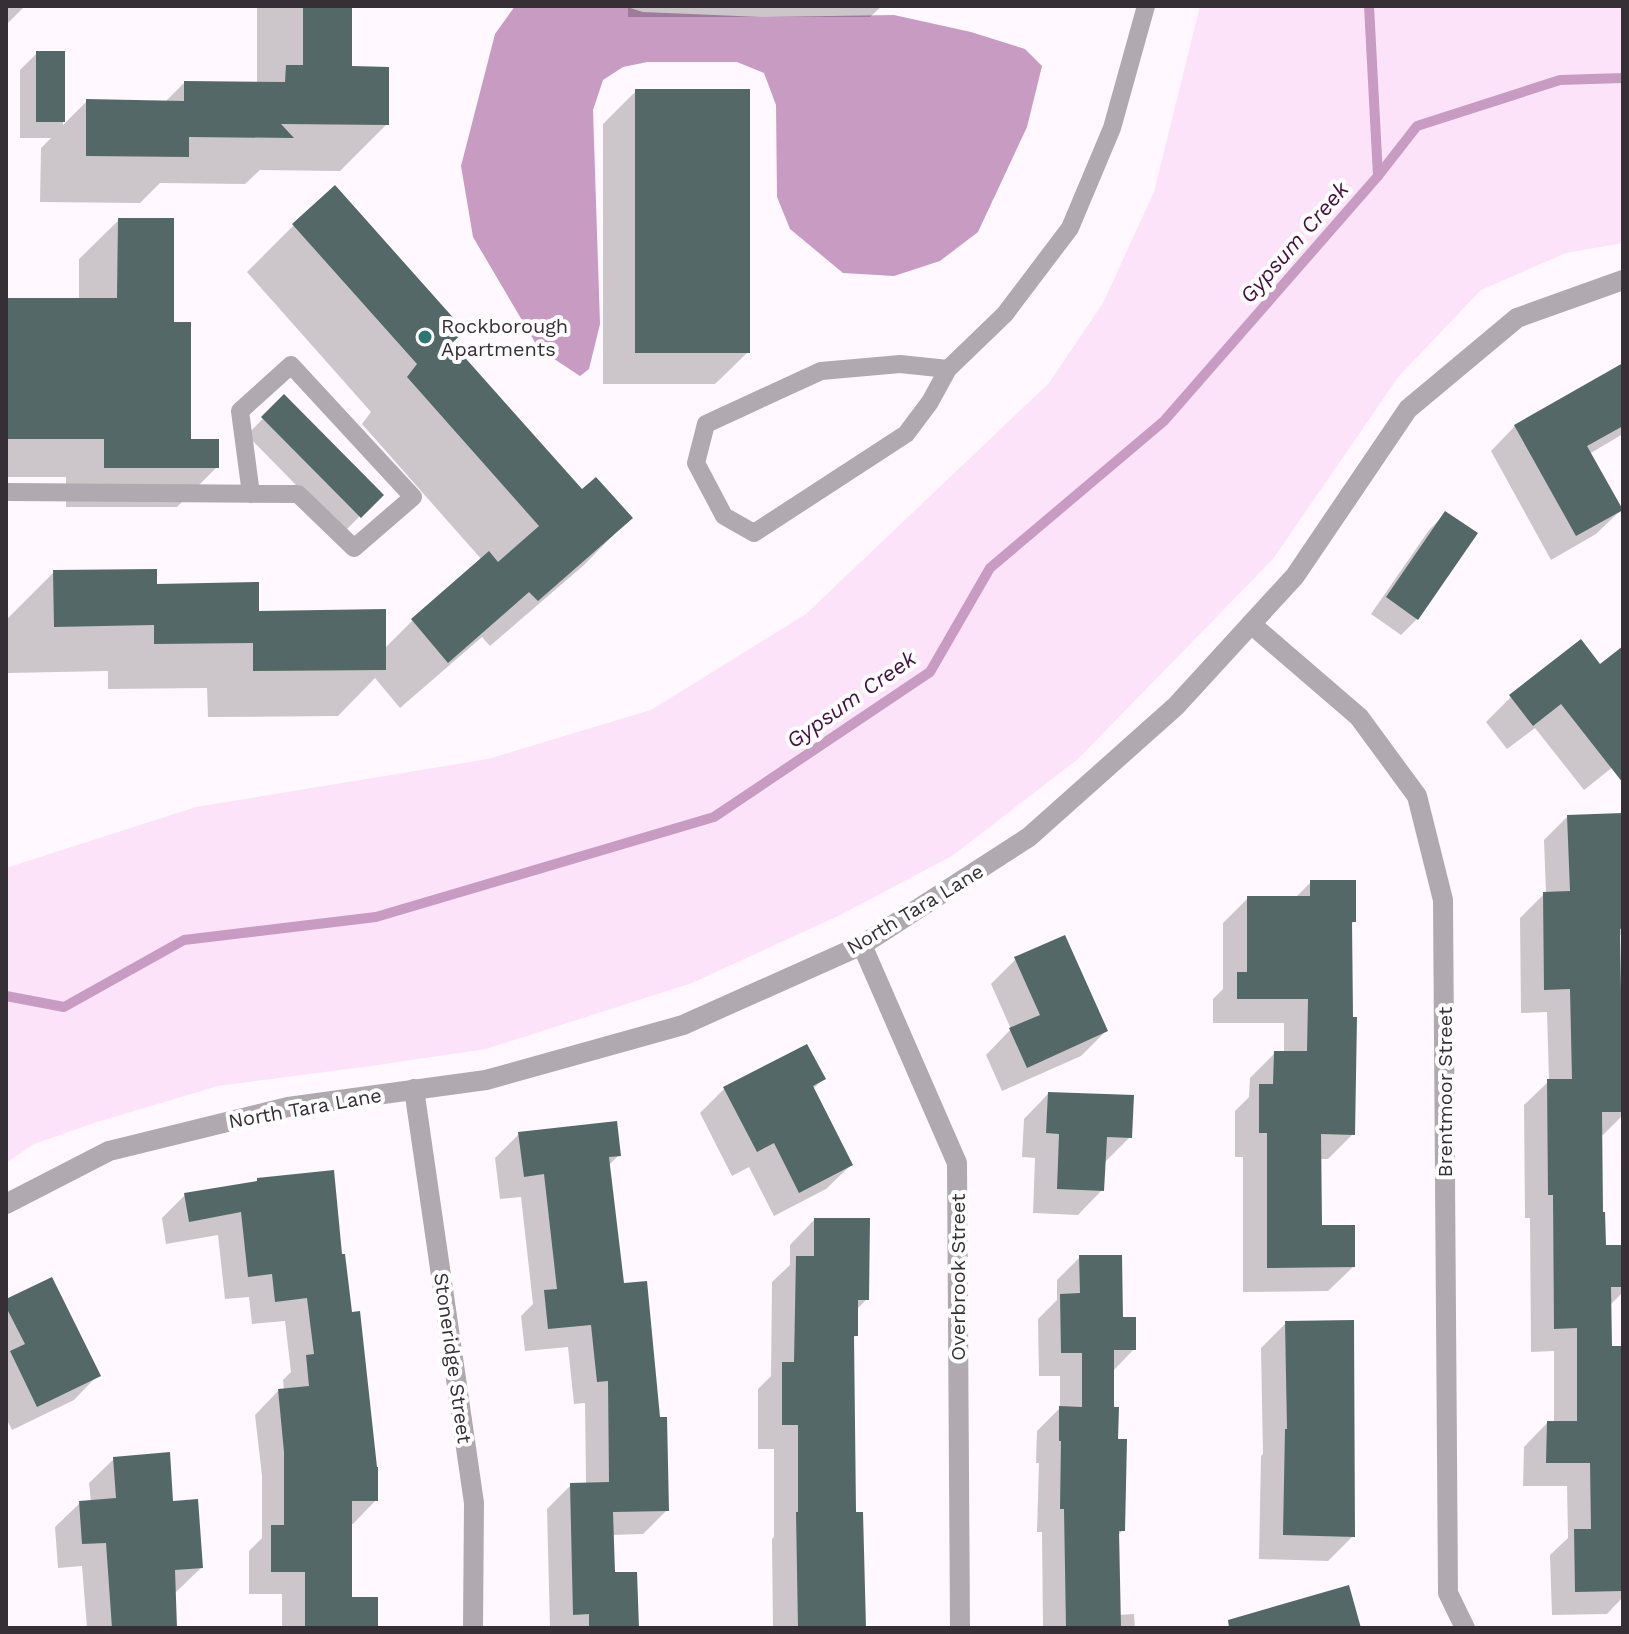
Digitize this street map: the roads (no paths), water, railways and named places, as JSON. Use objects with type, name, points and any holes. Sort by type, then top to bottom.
[{"type":"street","name":"North Tara Lane","points":[[6,1204],[109,1151],[288,1107],[486,1080],[683,1025],[862,945],[1029,837],[1176,706],[1295,576],[1408,409],[1517,318],[1623,280]]},
{"type":"street","name":"Brentmoor Street","points":[[1251,624],[1359,717],[1417,796],[1443,900],[1448,1593],[1465,1628]]},
{"type":"street","name":"Overbrook Street","points":[[862,945],[957,1163],[960,1628]]},
{"type":"street","name":"Stoneridge Street","points":[[414,1089],[474,1503],[473,1628]]},
{"type":"lane","points":[[948,369],[900,364],[821,371],[706,424],[696,463],[724,516],[754,533],[906,434],[930,402],[948,369],[1005,314],[1070,228],[1112,128],[1146,6]]},
{"type":"lane","points":[[6,492],[251,494],[298,494],[354,548],[413,497],[291,365],[240,411],[251,494]]},
{"type":"waterway","name":"Gypsum Creek","points":[[6,996],[64,1007],[184,940],[376,917],[714,817],[930,672],[990,568],[1164,421],[1378,176],[1369,6]]},
{"type":"waterway","points":[[1378,176],[1417,126],[1560,80],[1623,78]]},
{"type":"place","name":"Rockborough Apartments","points":[[425,337]]}]
